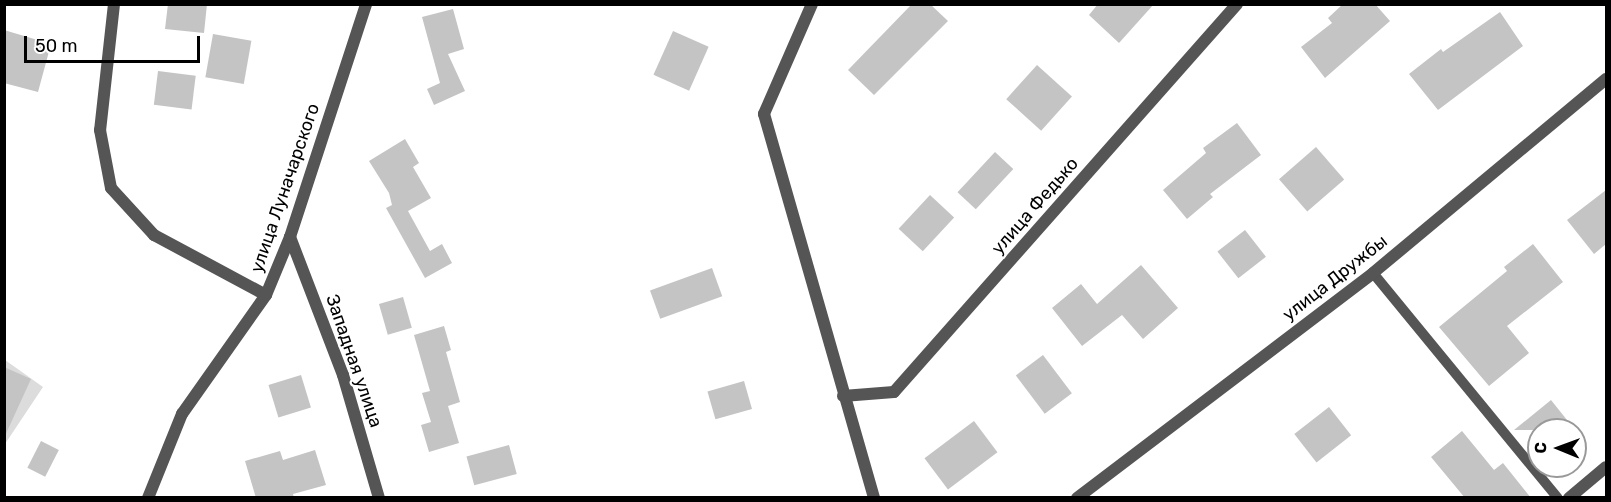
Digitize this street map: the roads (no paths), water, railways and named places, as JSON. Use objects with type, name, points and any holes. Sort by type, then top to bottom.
[{"type":"street","points":[[114,4],[100,130],[111,188],[154,235],[266,295]]},
{"type":"street","name":"улица Луначарского","points":[[148,498],[182,414],[266,295],[290,237],[366,4]]},
{"type":"street","points":[[812,4],[764,114],[874,498]]},
{"type":"street","name":"улица Федько","points":[[843,396],[894,392],[1237,4]]},
{"type":"street","name":"улица Дружбы","points":[[1077,498],[1373,273],[1606,79]]},
{"type":"street","name":"Западная улица","points":[[290,237],[343,375],[379,498]]},
{"type":"street","points":[[1569,498],[1606,468]]},
{"type":"lane","points":[[1373,273],[1558,498]]}]
